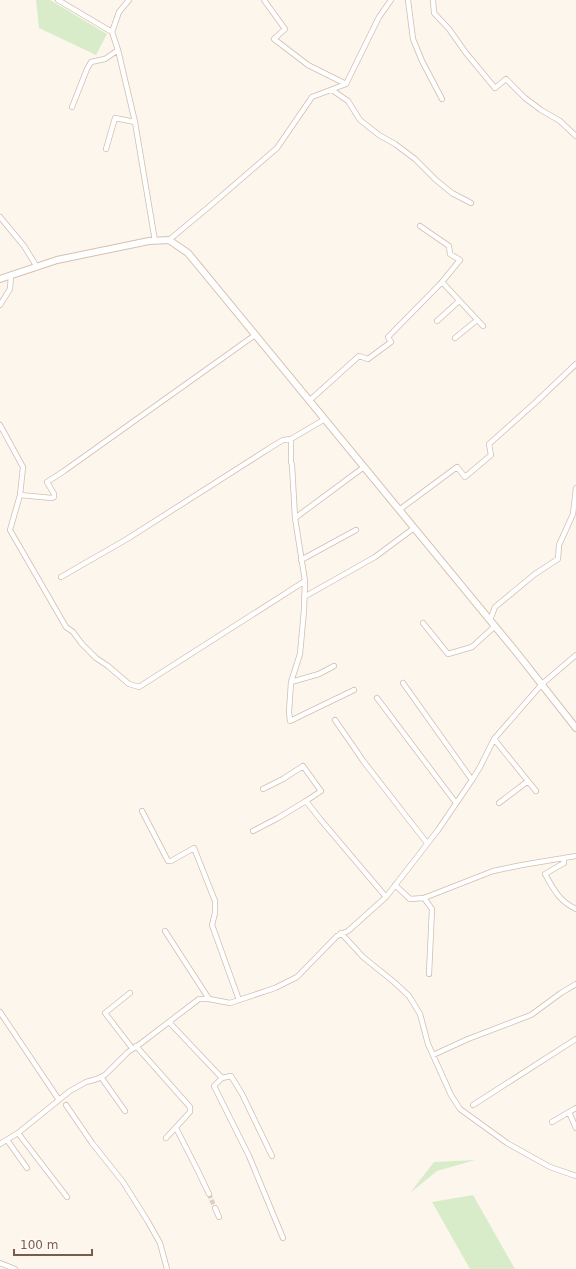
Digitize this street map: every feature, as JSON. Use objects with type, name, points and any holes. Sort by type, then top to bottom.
[{"type":"main road","points":[[0,279],[57,260],[155,241],[169,240],[188,253],[495,626],[576,728]]},
{"type":"street","points":[[58,0],[112,32]]},
{"type":"street","points":[[129,0],[119,12],[112,32],[118,50],[135,122],[155,241]]},
{"type":"street","points":[[264,0],[285,29],[274,39],[308,65],[346,84]]},
{"type":"street","points":[[408,0],[413,39],[422,61],[442,99]]},
{"type":"street","points":[[433,0],[434,13],[449,29],[466,53],[495,88],[506,79],[530,102],[560,121],[576,136]]},
{"type":"street","points":[[169,240],[277,148],[312,97],[346,84],[388,1]]},
{"type":"street","points":[[72,107],[91,62],[105,59],[118,50]]},
{"type":"street","points":[[332,90],[348,101],[360,120],[379,135],[415,159],[436,180],[452,193],[471,203]]},
{"type":"street","points":[[106,149],[115,118],[135,122]]},
{"type":"street","points":[[0,217],[24,246],[37,267]]},
{"type":"street","points":[[309,401],[359,356],[368,359],[390,342],[388,337],[442,282],[460,260],[450,254],[449,246],[420,226]]},
{"type":"street","points":[[0,305],[10,289],[11,276]]},
{"type":"street","points":[[442,282],[483,326]]},
{"type":"street","points":[[437,321],[459,301]]},
{"type":"street","points":[[455,338],[477,320]]},
{"type":"street","points":[[20,495],[54,497],[54,494],[47,482],[255,335]]},
{"type":"street","points":[[399,510],[457,467],[465,478],[491,455],[489,444],[576,364]]},
{"type":"street","points":[[61,578],[127,539],[283,440],[291,439],[325,419]]},
{"type":"street","points":[[0,425],[23,467],[20,495],[10,530],[66,627],[74,632],[82,644],[96,658],[129,684],[139,687],[305,581]]},
{"type":"street","points":[[291,439],[290,462],[292,465],[295,518],[305,581],[300,654],[291,682],[289,712],[290,721],[354,690]]},
{"type":"street","points":[[295,518],[364,467]]},
{"type":"street","points":[[490,620],[495,607],[536,574],[558,559],[558,545],[573,514],[576,488]]},
{"type":"street","points":[[304,597],[375,558],[414,528]]},
{"type":"street","points":[[302,560],[356,530]]},
{"type":"street","points":[[423,623],[448,654],[472,647],[495,626]]},
{"type":"street","points":[[0,1144],[18,1133],[70,1091],[86,1082],[105,1075],[134,1047],[199,999],[209,999],[230,1003],[274,988],[296,977],[341,933],[348,931],[386,897],[428,843],[472,780],[494,739],[542,684],[576,655]]},
{"type":"street","points":[[291,682],[320,674],[334,666]]},
{"type":"street","points":[[403,683],[472,780]]},
{"type":"street","points":[[377,698],[456,803]]},
{"type":"street","points":[[335,720],[368,767],[428,843]]},
{"type":"street","points":[[494,739],[536,791]]},
{"type":"street","points":[[253,831],[278,818],[321,791],[302,766],[283,779],[263,789]]},
{"type":"street","points":[[499,803],[528,781]]},
{"type":"street","points":[[306,801],[386,897]]},
{"type":"street","points":[[142,811],[168,861],[171,861],[194,848],[215,901],[215,913],[212,925],[239,1000]]},
{"type":"street","points":[[395,885],[410,899],[424,898],[493,871],[576,856]]},
{"type":"street","points":[[563,858],[564,863],[545,874],[555,893],[568,905],[576,909]]},
{"type":"street","points":[[424,898],[432,909],[429,974]]},
{"type":"street","points":[[165,931],[209,999]]},
{"type":"street","points":[[341,933],[363,957],[409,996],[420,1014],[428,1044],[451,1095],[460,1109],[507,1143],[550,1167],[576,1176]]},
{"type":"street","points":[[433,1055],[468,1039],[531,1014],[576,984]]},
{"type":"street","points":[[130,993],[105,1013],[134,1047],[190,1107],[190,1112],[166,1138]]},
{"type":"street","points":[[0,1012],[59,1100]]},
{"type":"street","points":[[169,1022],[222,1078]]},
{"type":"street","points":[[473,1105],[576,1039]]},
{"type":"street","points":[[272,1156],[242,1094],[231,1076],[222,1078],[214,1086],[249,1156],[283,1238]]},
{"type":"street","points":[[102,1077],[125,1111]]},
{"type":"street","points":[[66,1105],[92,1143],[123,1182],[147,1220],[160,1243],[167,1269]]},
{"type":"street","points":[[552,1122],[576,1108]]},
{"type":"street","points":[[569,1112],[576,1128]]},
{"type":"street","points":[[176,1128],[198,1169],[209,1194]]},
{"type":"street","points":[[18,1133],[67,1197]]},
{"type":"street","points":[[7,1140],[27,1168]]},
{"type":"street","points":[[215,1208],[219,1217]]},
{"type":"street","points":[[0,1263],[15,1269]]},
{"type":"green space","points":[[36,0],[50,0],[107,34],[96,55],[39,28]]},
{"type":"green space","points":[[475,1160],[437,1171],[410,1193],[434,1162]]},
{"type":"green space","points":[[473,1195],[515,1269],[470,1269],[432,1202]]},
{"type":"tunnel","points":[[209,1194],[215,1208]]}]
